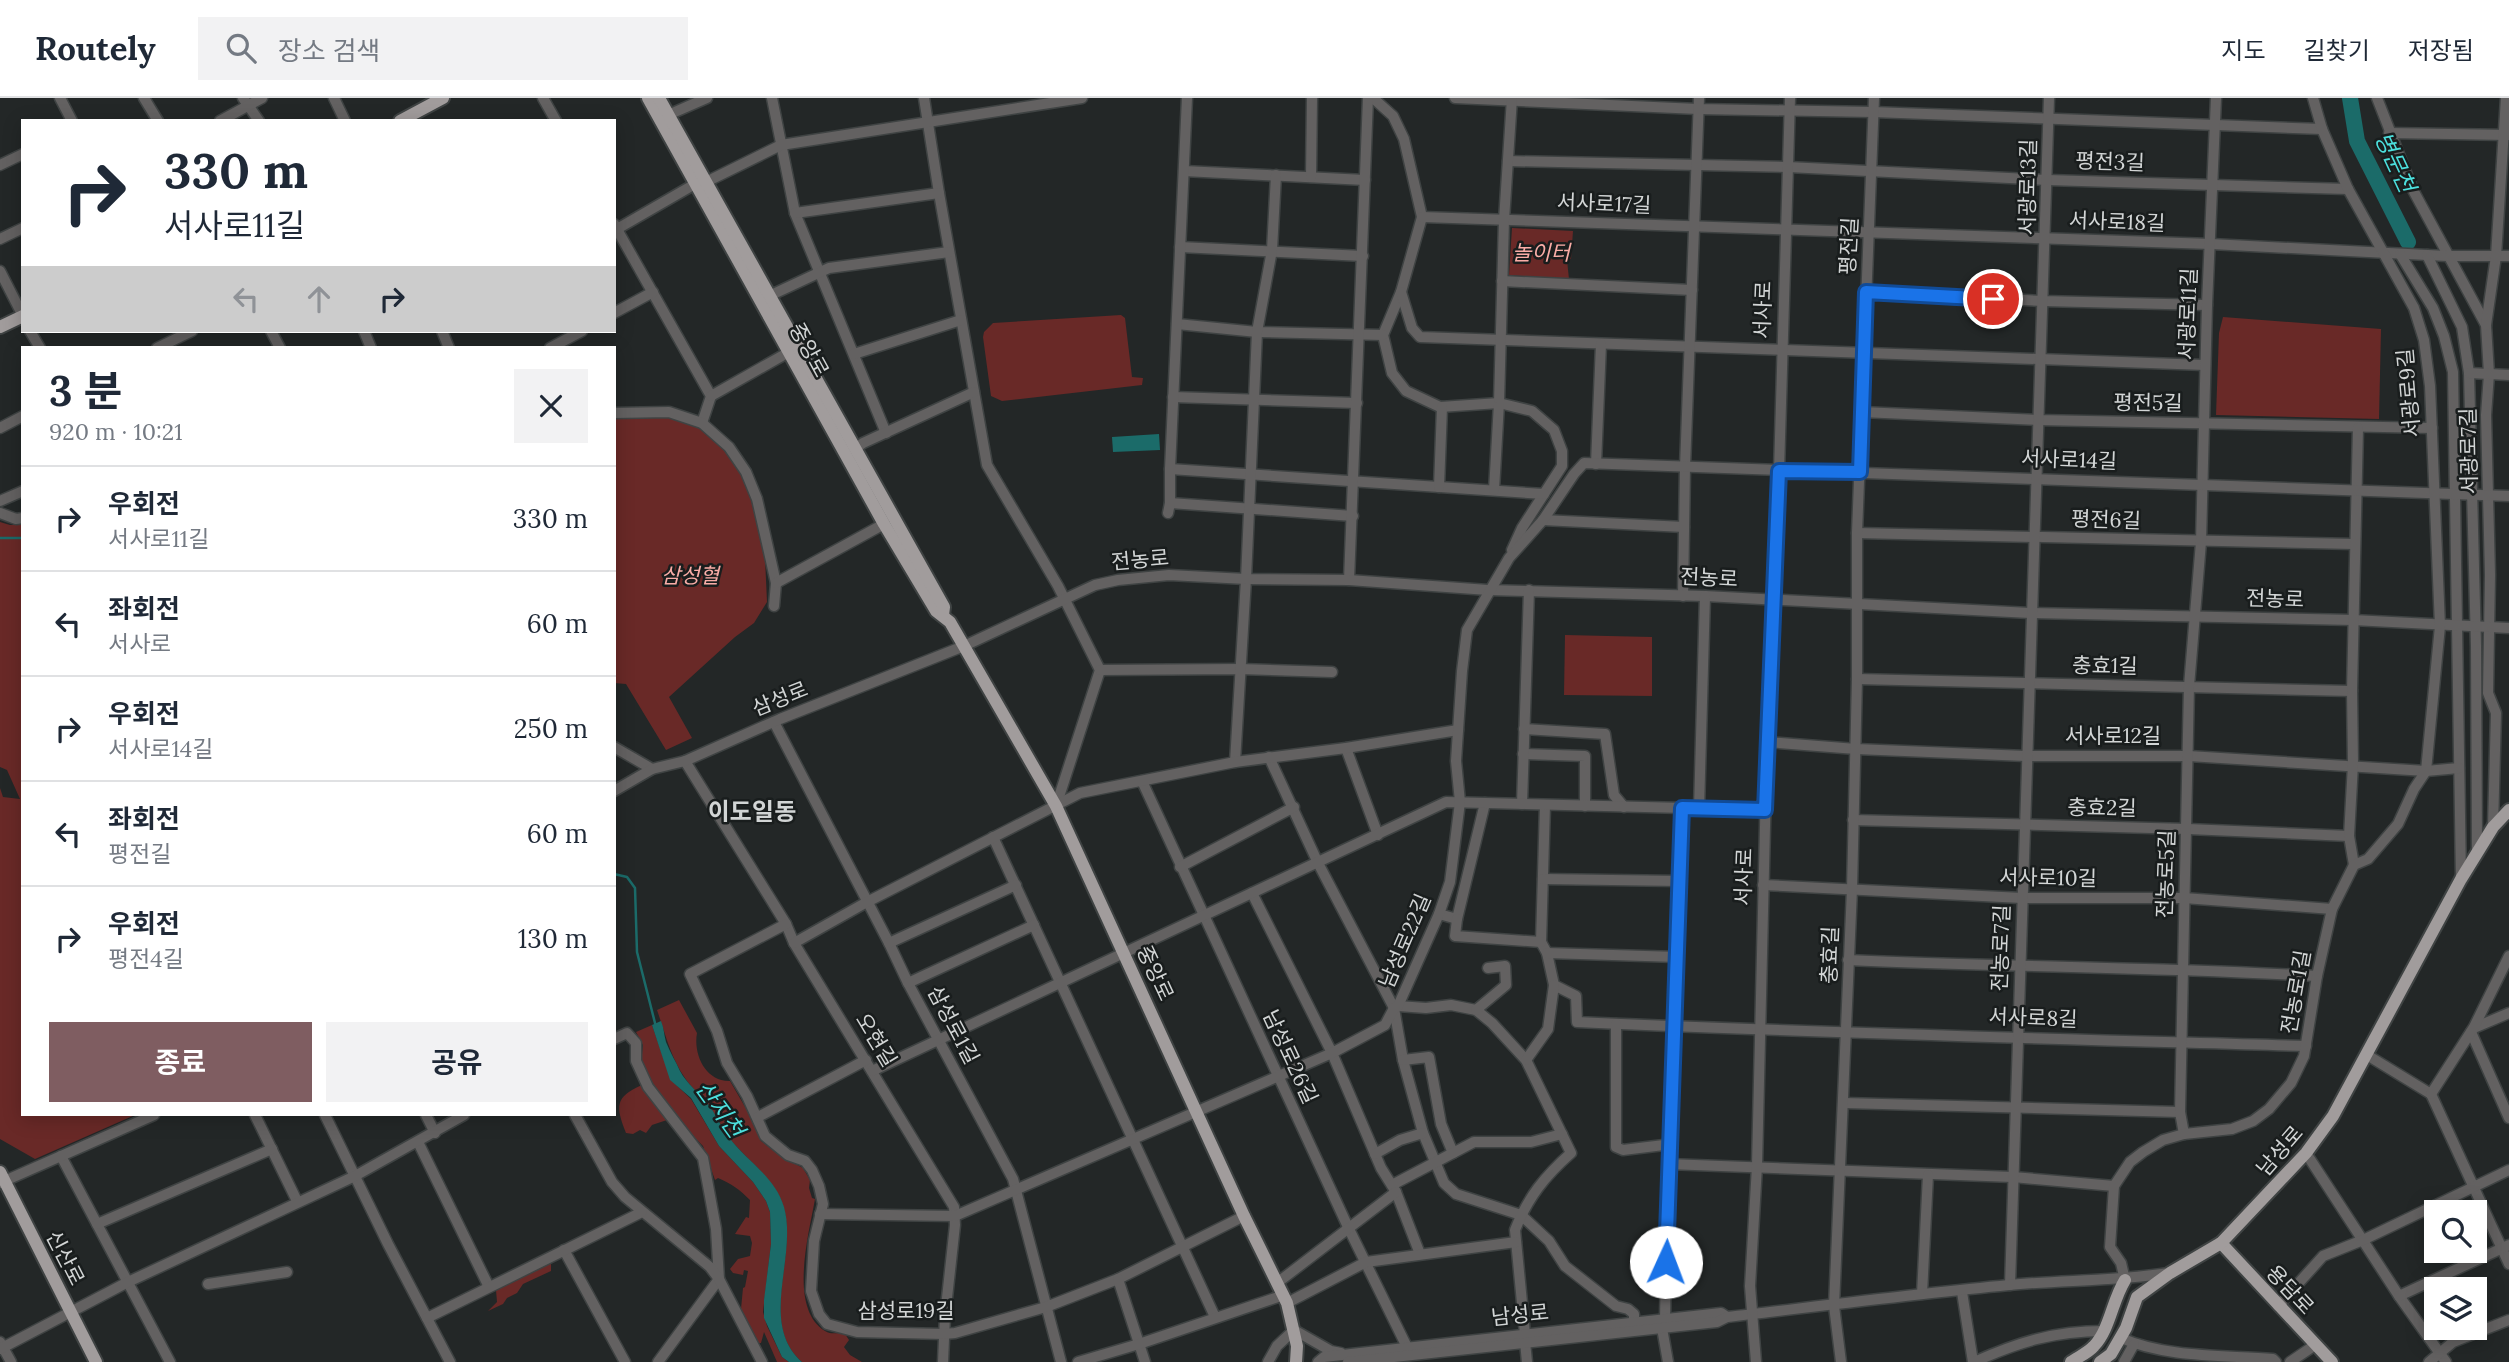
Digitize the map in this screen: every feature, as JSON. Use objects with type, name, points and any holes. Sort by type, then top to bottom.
[{"type":"main road","points":[[404,119],[443,98]]},
{"type":"main road","name":"중앙로","points":[[648,98],[769,296],[944,607],[943,615]]},
{"type":"main road","name":"중앙로","points":[[659,98],[789,352],[884,524],[936,611],[943,615],[964,646],[1056,806],[1244,1216],[1286,1299],[1297,1350],[1296,1362]]},
{"type":"main road","points":[[0,327],[21,317]]},
{"type":"main road","name":"남성로","points":[[2170,1273],[2221,1243],[2306,1153],[2333,1116],[2477,853],[2493,827],[2509,810]]},
{"type":"main road","name":"신산로","points":[[2,1179],[96,1362]]},
{"type":"main road","name":"용담로","points":[[2221,1243],[2332,1362]]},
{"type":"main road","points":[[2100,1362],[2111,1354],[2121,1338],[2137,1297],[2170,1273]]},
{"type":"main road","points":[[2071,1362],[2093,1347],[2104,1331],[2116,1294],[2125,1280]]},
{"type":"street","points":[[60,98],[71,119]]},
{"type":"street","points":[[145,98],[157,119]]},
{"type":"street","points":[[223,119],[246,101],[262,98]]},
{"type":"street","points":[[334,98],[344,119]]},
{"type":"street","points":[[543,98],[555,119]]},
{"type":"street","points":[[668,115],[707,98]]},
{"type":"street","points":[[772,98],[795,213],[886,433]]},
{"type":"street","points":[[925,98],[987,465],[1100,670],[1056,806]]},
{"type":"street","points":[[711,396],[616,227],[781,145],[1082,98]]},
{"type":"street","points":[[1187,98],[1169,508],[1248,509],[1353,516]]},
{"type":"street","points":[[1311,177],[1312,98]]},
{"type":"street","points":[[1349,580],[1370,98]]},
{"type":"street","points":[[1370,98],[1393,116],[1404,139],[1422,217],[1401,292],[1383,335],[1392,373],[1406,391],[1442,407],[1499,403],[1532,411],[1554,430],[1562,451],[1562,466],[1522,528],[1509,558]]},
{"type":"street","points":[[1455,98],[1699,104],[1790,110],[2322,129]]},
{"type":"street","name":"서사로","points":[[1756,1362],[1750,1286],[1757,1166],[1767,743],[1779,471],[1790,98]]},
{"type":"street","name":"평전길","points":[[1857,605],[1857,533],[1874,98]]},
{"type":"street","name":"서광로13길","points":[[2031,613],[2049,98]]},
{"type":"street","name":"서광로11길","points":[[2196,616],[2204,485],[2205,365],[2216,98]]},
{"type":"street","name":"서광로9길","points":[[2313,98],[2322,129],[2348,189],[2413,308],[2424,340],[2430,386],[2440,626]]},
{"type":"street","name":"서광로7길","points":[[2377,98],[2413,190],[2486,325],[2489,374],[2486,415],[2490,628],[2488,693],[2496,713],[2493,827]]},
{"type":"street","points":[[2486,325],[2497,256],[2507,135],[2506,98]]},
{"type":"street","points":[[1494,490],[1504,220],[1512,99]]},
{"type":"street","points":[[246,101],[258,119]]},
{"type":"street","points":[[1683,596],[1685,467],[1699,104]]},
{"type":"street","points":[[2389,133],[2507,135]]},
{"type":"street","points":[[0,165],[21,155]]},
{"type":"street","name":"평전3길","points":[[1508,161],[1788,167],[2048,180],[2348,189]]},
{"type":"street","points":[[1184,171],[1365,180]]},
{"type":"street","points":[[1235,762],[1257,332],[1272,250],[1276,175]]},
{"type":"street","points":[[795,213],[939,193]]},
{"type":"street","name":"서사로17길","points":[[1422,217],[1785,230]]},
{"type":"street","points":[[0,240],[21,229]]},
{"type":"street","name":"서사로18길","points":[[1785,230],[2211,244],[2447,256],[2509,256]]},
{"type":"street","points":[[1180,247],[1363,256]]},
{"type":"street","points":[[769,296],[829,268],[949,252]]},
{"type":"street","points":[[2400,254],[2433,308],[2444,336],[2453,372],[2462,879]]},
{"type":"street","points":[[2427,255],[2462,327],[2469,373],[2477,853]]},
{"type":"street","points":[[0,271],[21,312]]},
{"type":"street","points":[[1502,281],[1692,290]]},
{"type":"street","points":[[616,312],[653,292]]},
{"type":"street","points":[[1401,292],[1412,328],[1420,337],[2205,365]]},
{"type":"street","points":[[1866,292],[2043,301],[2207,305]]},
{"type":"street","points":[[854,354],[961,320]]},
{"type":"street","points":[[1177,324],[1257,332],[1383,335]]},
{"type":"street","points":[[161,346],[188,333]]},
{"type":"street","points":[[554,346],[578,333]]},
{"type":"street","points":[[1596,464],[1601,344]]},
{"type":"street","points":[[702,423],[711,396],[789,352]]},
{"type":"street","points":[[2469,373],[2509,375]]},
{"type":"street","points":[[855,449],[974,392]]},
{"type":"street","points":[[1173,397],[1254,402],[1357,403]]},
{"type":"street","points":[[1439,486],[1442,407]]},
{"type":"street","points":[[616,413],[669,412],[702,423],[729,447],[746,472],[757,499],[776,583],[774,606]]},
{"type":"street","name":"평전5길","points":[[1862,412],[2038,420],[2432,428]]},
{"type":"street","points":[[0,429],[21,417]]},
{"type":"street","points":[[2354,865],[2349,836],[2353,764],[2354,544],[2358,491],[2358,428]]},
{"type":"street","points":[[1488,590],[1509,558],[1543,520],[1584,463],[1779,471]]},
{"type":"street","points":[[1562,466],[1574,474]]},
{"type":"street","points":[[1170,469],[1544,494]]},
{"type":"street","name":"서사로14길","points":[[1779,471],[2509,496]]},
{"type":"street","points":[[0,501],[21,492]]},
{"type":"street","points":[[0,513],[21,518]]},
{"type":"street","points":[[1543,520],[1684,527]]},
{"type":"street","points":[[776,583],[884,524]]},
{"type":"street","name":"평전6길","points":[[1857,533],[2354,544]]},
{"type":"street","name":"전농로","points":[[964,646],[1095,584],[1169,575],[1349,580],[1488,590],[1705,596],[2031,613],[2353,620],[2509,628]]},
{"type":"street","name":"남성로22길","points":[[1488,590],[1467,630],[1456,761],[1460,802],[1450,882],[1439,914],[1396,1007],[1403,1060],[1423,1133],[1444,1183],[1456,1194],[1521,1215],[1549,1241],[1565,1266],[1616,1306],[1628,1309],[1634,1314],[1634,1322]]},
{"type":"street","points":[[1522,804],[1529,590]]},
{"type":"street","points":[[1699,809],[1705,596]]},
{"type":"street","name":"충효길","points":[[1834,1306],[1852,889],[1857,605]]},
{"type":"street","name":"전농로7길","points":[[2010,1285],[2031,613]]},
{"type":"street","name":"전농로5길","points":[[2184,1134],[2180,1112],[2182,968],[2188,829],[2189,686],[2196,616]]},
{"type":"street","name":"전농로1길","points":[[2114,1186],[2130,1162],[2143,1152],[2164,1140],[2184,1134],[2232,1129],[2253,1121],[2269,1109],[2291,1083],[2306,1046],[2317,976],[2332,909],[2354,865],[2368,859],[2398,824],[2414,789],[2426,771],[2440,626]]},
{"type":"street","name":"삼성로","points":[[616,791],[652,769],[685,761],[774,722],[964,646]]},
{"type":"street","points":[[1100,670],[1240,669],[1332,672]]},
{"type":"street","name":"충효1길","points":[[1857,679],[2352,691]]},
{"type":"street","points":[[2496,713],[2509,713]]},
{"type":"street","name":"삼성로1길","points":[[774,722],[908,983],[990,1134],[1016,1189],[1060,1362]]},
{"type":"street","points":[[1524,729],[1605,734],[1614,795],[1624,807]]},
{"type":"street","points":[[794,943],[867,902],[1080,793],[1235,762],[1458,730]]},
{"type":"street","name":"서사로12길","points":[[1767,743],[2026,756],[2189,755],[2426,771],[2459,768]]},
{"type":"street","points":[[616,748],[652,769]]},
{"type":"street","points":[[1346,748],[1378,835]]},
{"type":"street","points":[[1523,754],[1585,757],[1585,806]]},
{"type":"street","points":[[1269,757],[1318,863],[1396,1007]]},
{"type":"street","name":"오현길","points":[[685,761],[786,924],[794,943],[954,1207],[955,1216]]},
{"type":"street","name":"남성로26길","points":[[1142,781],[1409,1355]]},
{"type":"street","points":[[872,1071],[1202,914],[1446,802],[1765,810]]},
{"type":"street","points":[[1485,803],[1455,936],[1541,942]]},
{"type":"street","points":[[1526,1060],[1548,1029],[1554,985],[1547,953],[1541,942],[1545,805]]},
{"type":"street","points":[[1180,867],[1294,807]]},
{"type":"street","points":[[1668,1362],[1664,1323],[1668,1164],[1672,1144],[1682,808]]},
{"type":"street","name":"충효2길","points":[[1853,820],[2349,836]]},
{"type":"street","points":[[993,837],[1215,1317]]},
{"type":"street","points":[[1543,878],[1680,881]]},
{"type":"street","points":[[889,943],[1016,885]]},
{"type":"street","name":"서사로10길","points":[[1763,885],[2022,898],[2184,898],[2332,909]]},
{"type":"street","points":[[1252,893],[1332,1053],[1375,1154],[1394,1189],[1420,1254]]},
{"type":"street","points":[[1439,914],[1457,919]]},
{"type":"street","name":"삼성로19길","points":[[786,924],[690,974],[717,1031],[731,1072],[747,1096],[769,1141],[805,1161],[813,1170],[822,1197],[814,1241],[811,1285],[822,1320],[832,1327],[857,1332],[944,1334],[1046,1307],[1118,1279],[1244,1216]]},
{"type":"street","points":[[908,983],[1034,925]]},
{"type":"street","points":[[1547,953],[1678,957]]},
{"type":"street","points":[[2431,1094],[2472,1030],[2509,956]]},
{"type":"street","points":[[1848,960],[2020,967],[2182,968],[2317,976]]},
{"type":"street","points":[[1476,1010],[1506,985],[1505,966],[1489,968]]},
{"type":"street","name":"서사로8길","points":[[1554,985],[1576,996],[1577,1023],[1847,1034],[2018,1036],[2306,1046]]},
{"type":"street","points":[[1396,1007],[1451,1005],[1476,1010],[1492,1023],[1526,1060],[1571,1153],[1546,1175],[1521,1215],[1515,1230],[1527,1362]]},
{"type":"street","points":[[820,1214],[955,1216],[1332,1053],[1385,1025],[1396,1007]]},
{"type":"street","points":[[2472,1030],[2509,1013]]},
{"type":"street","points":[[1616,1024],[1616,1147],[1623,1150],[1672,1144]]},
{"type":"street","points":[[2472,1030],[2509,1118]]},
{"type":"street","points":[[616,1037],[627,1033],[635,1039],[636,1061],[648,1087],[703,1158],[715,1220],[719,1279],[658,1362]]},
{"type":"street","points":[[2367,1055],[2431,1094],[2473,1186],[2505,1247],[2509,1264]]},
{"type":"street","points":[[1403,1060],[1429,1058],[1441,1124],[1453,1153]]},
{"type":"street","points":[[758,1118],[866,1060]]},
{"type":"street","points":[[1844,1103],[2180,1112]]},
{"type":"street","points":[[2,1179],[152,1116]]},
{"type":"street","points":[[256,1116],[297,1201]]},
{"type":"street","points":[[325,1116],[450,1362]]},
{"type":"street","points":[[426,1116],[435,1133]]},
{"type":"street","points":[[11,1362],[1,1346],[128,1282],[355,1176],[462,1116]]},
{"type":"street","points":[[576,1116],[612,1182],[625,1197],[704,1261],[719,1279],[762,1362]]},
{"type":"street","points":[[1375,1154],[1401,1140],[1423,1133]]},
{"type":"street","points":[[1278,1283],[1394,1189],[1453,1153],[1474,1142],[1531,1142],[1562,1134]]},
{"type":"street","points":[[418,1142],[489,1287]]},
{"type":"street","points":[[97,1224],[272,1149]]},
{"type":"street","points":[[2306,1153],[2399,1296],[2446,1362]]},
{"type":"street","points":[[61,1156],[170,1362]]},
{"type":"street","points":[[1668,1164],[2013,1177],[2114,1186],[2110,1247],[2121,1263],[2125,1280]]},
{"type":"street","points":[[2278,1306],[2323,1256],[2363,1240],[2509,1170]]},
{"type":"street","points":[[1922,1294],[1928,1175]]},
{"type":"street","points":[[427,1318],[642,1212]]},
{"type":"street","points":[[943,1362],[955,1216]]},
{"type":"street","points":[[1078,1362],[1215,1317],[1286,1299],[1366,1262],[1516,1242]]},
{"type":"street","points":[[2399,1296],[2505,1247]]},
{"type":"street","points":[[564,1250],[625,1362]]},
{"type":"street","points":[[208,1284],[287,1272]]},
{"type":"street","name":"남성로","points":[[1525,1338],[1664,1323],[1721,1313],[1727,1317],[2010,1285],[2125,1280],[2170,1273]]},
{"type":"street","points":[[1118,1279],[1145,1362]]},
{"type":"street","points":[[1962,1292],[1974,1362],[2040,1336],[2104,1331]]},
{"type":"street","points":[[1834,1306],[1841,1362]]},
{"type":"street","points":[[2429,1362],[2453,1342],[2509,1320]]},
{"type":"street","name":"남성로","points":[[1318,1362],[1325,1357],[1409,1355],[1634,1322],[1664,1323]]},
{"type":"street","points":[[1268,1362],[1277,1346],[1293,1330],[1348,1358]]},
{"type":"street","points":[[2121,1338],[2134,1344],[2169,1352],[2240,1359],[2273,1359],[2276,1362]]},
{"type":"street","points":[[2123,1362],[2134,1344]]},
{"type":"street","points":[[2290,1362],[2315,1345]]},
{"type":"green space","name":"놀이터","points":[[1512,228],[1573,231],[1571,259],[1567,260],[1569,279],[1509,275]]},
{"type":"green space","points":[[1121,315],[1125,318],[1132,377],[1143,378],[1142,385],[1002,401],[991,396],[983,337],[993,323]]},
{"type":"green space","points":[[2223,317],[2381,329],[2379,419],[2216,415],[2219,333]]},
{"type":"green space","name":"삼성혈","points":[[616,416],[670,416],[703,428],[725,449],[747,483],[765,558],[767,602],[754,623],[669,697],[692,738],[666,750],[626,684],[616,683]]},
{"type":"green space","points":[[0,522],[21,525],[21,1116],[133,1116],[35,1159],[0,1139],[0,788],[3,797],[20,799],[7,770],[0,767]]},
{"type":"green space","points":[[1565,635],[1652,637],[1652,696],[1564,695]]},
{"type":"green space","points":[[679,1000],[697,1033],[697,1050],[703,1066],[714,1077],[730,1081],[761,1141],[803,1168],[810,1180],[809,1188],[812,1198],[815,1199],[804,1270],[807,1306],[814,1320],[825,1331],[845,1334],[849,1340],[844,1347],[850,1355],[862,1362],[802,1362],[789,1347],[782,1329],[780,1310],[787,1228],[781,1199],[764,1174],[732,1141],[713,1111],[680,1070],[657,1010]]},
{"type":"green space","points":[[652,1025],[671,1080],[691,1099],[719,1146],[753,1182],[766,1201],[770,1212],[771,1244],[763,1312],[782,1357],[789,1362],[777,1362],[764,1332],[761,1343],[758,1343],[741,1309],[748,1271],[744,1270],[743,1275],[733,1273],[730,1269],[738,1259],[750,1256],[750,1236],[735,1234],[746,1217],[749,1218],[750,1200],[731,1185],[718,1178],[715,1180],[703,1146],[652,1086],[641,1064],[643,1045],[636,1032]]},
{"type":"green space","points":[[642,1085],[667,1120],[652,1125],[646,1133],[640,1130],[633,1134],[626,1133],[620,1116],[620,1104],[626,1094]]},
{"type":"green space","points":[[551,1262],[551,1271],[523,1284],[517,1293],[507,1298],[503,1304],[488,1311],[497,1302],[496,1290]]},
{"type":"water","points":[[1159,434],[1160,450],[1113,452],[1112,437]]},
{"type":"water","points":[[661,1021],[666,1042],[683,1076],[708,1104],[735,1145],[767,1178],[780,1196],[787,1226],[781,1309],[783,1328],[789,1346],[802,1362],[789,1362],[782,1357],[764,1318],[771,1244],[770,1212],[766,1201],[753,1182],[719,1146],[691,1098],[670,1080],[652,1025]]},
{"type":"waterway","name":"병문천","points":[[2350,98],[2357,141],[2408,242]]},
{"type":"waterway","name":"산지천","points":[[0,538],[21,538]]},
{"type":"waterway","name":"산지천","points":[[616,874],[627,877],[635,888],[637,952],[656,1027]]},
{"type":"district","name":"이도일동","points":[[752,812]]},
{"type":"route","points":[[1666,1262],[1682,808],[1765,810],[1779,471],[1860,472],[1866,292],[1993,299]]}]
